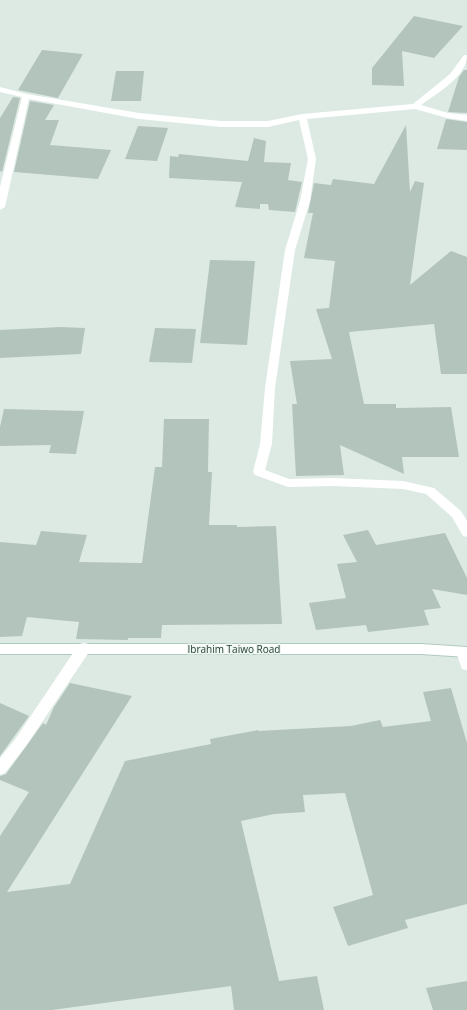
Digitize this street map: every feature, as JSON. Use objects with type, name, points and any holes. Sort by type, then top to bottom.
[{"type":"street","points":[[415,106],[453,76],[467,57]]},
{"type":"street","points":[[0,89],[26,96],[139,116],[221,124],[268,124],[302,117],[415,106],[447,115],[467,118]]},
{"type":"street","points":[[0,207],[26,96]]},
{"type":"street","points":[[302,117],[312,159],[305,200],[290,250],[270,388],[266,444],[259,472],[288,483],[333,482],[403,486],[430,491],[446,502],[456,514],[467,533]]},
{"type":"street","points":[[0,769],[21,742],[84,648]]},
{"type":"street","name":"Ibrahim Taiwo Road","points":[[0,649],[421,649],[465,652]]},
{"type":"street","points":[[465,652],[467,665]]},
{"type":"building","points":[[414,16],[463,26],[434,58],[402,51],[404,86],[372,85],[372,68]]},
{"type":"building","points":[[42,50],[83,54],[58,98],[18,90]]},
{"type":"building","points":[[464,70],[467,70],[467,113],[448,112],[459,77]]},
{"type":"building","points":[[116,71],[144,71],[141,101],[111,101]]},
{"type":"building","points":[[13,97],[20,98],[2,172],[0,171],[0,118]]},
{"type":"building","points":[[30,101],[54,105],[45,120],[59,120],[50,145],[111,150],[98,179],[14,172]]},
{"type":"building","points":[[446,119],[467,122],[467,150],[437,149]]},
{"type":"building","points":[[406,125],[410,192],[415,181],[424,183],[410,285],[451,251],[467,257],[467,374],[441,374],[434,324],[349,332],[364,404],[396,404],[396,408],[451,407],[459,457],[402,457],[404,474],[340,445],[344,475],[296,476],[292,404],[297,404],[290,361],[332,359],[316,309],[329,308],[335,261],[304,258],[313,213],[308,213],[314,183],[331,185],[333,179],[374,184]]},
{"type":"building","points":[[138,126],[168,128],[157,161],[125,159]]},
{"type":"building","points":[[254,138],[266,141],[264,162],[291,163],[288,180],[302,182],[295,212],[269,210],[268,204],[260,204],[260,209],[235,207],[242,182],[169,178],[170,156],[178,157],[179,154],[248,161]]},
{"type":"building","points":[[210,260],[255,261],[247,345],[200,343]]},
{"type":"building","points":[[61,327],[85,328],[81,354],[0,358],[0,330]]},
{"type":"building","points":[[155,328],[196,329],[192,363],[149,362]]},
{"type":"building","points":[[4,409],[84,411],[76,454],[49,453],[51,445],[0,446],[0,427]]},
{"type":"building","points":[[164,419],[209,419],[208,472],[212,472],[209,525],[237,525],[237,527],[276,526],[282,624],[162,625],[161,638],[128,638],[128,640],[76,639],[79,622],[27,617],[22,636],[0,637],[0,542],[36,545],[41,531],[87,535],[79,562],[142,563],[155,467],[162,467]]},
{"type":"building","points":[[368,530],[376,545],[445,533],[467,578],[467,595],[432,589],[441,608],[424,610],[429,625],[368,632],[366,625],[316,630],[309,603],[346,598],[337,564],[357,562],[343,535]]},
{"type":"building","points":[[70,683],[132,696],[7,892],[70,884],[125,761],[211,744],[210,739],[258,730],[351,726],[380,720],[383,727],[431,721],[423,692],[451,688],[467,743],[467,904],[405,920],[408,928],[348,946],[333,907],[373,895],[345,793],[303,795],[305,812],[274,814],[241,821],[279,981],[317,976],[324,1010],[234,1010],[231,986],[52,1010],[0,1010],[0,836],[29,792],[0,780],[0,776],[6,774],[43,723],[46,725],[54,707]]},
{"type":"building","points":[[0,703],[29,716],[0,756]]},
{"type":"building","points":[[467,981],[467,1010],[433,1010],[426,988]]}]
